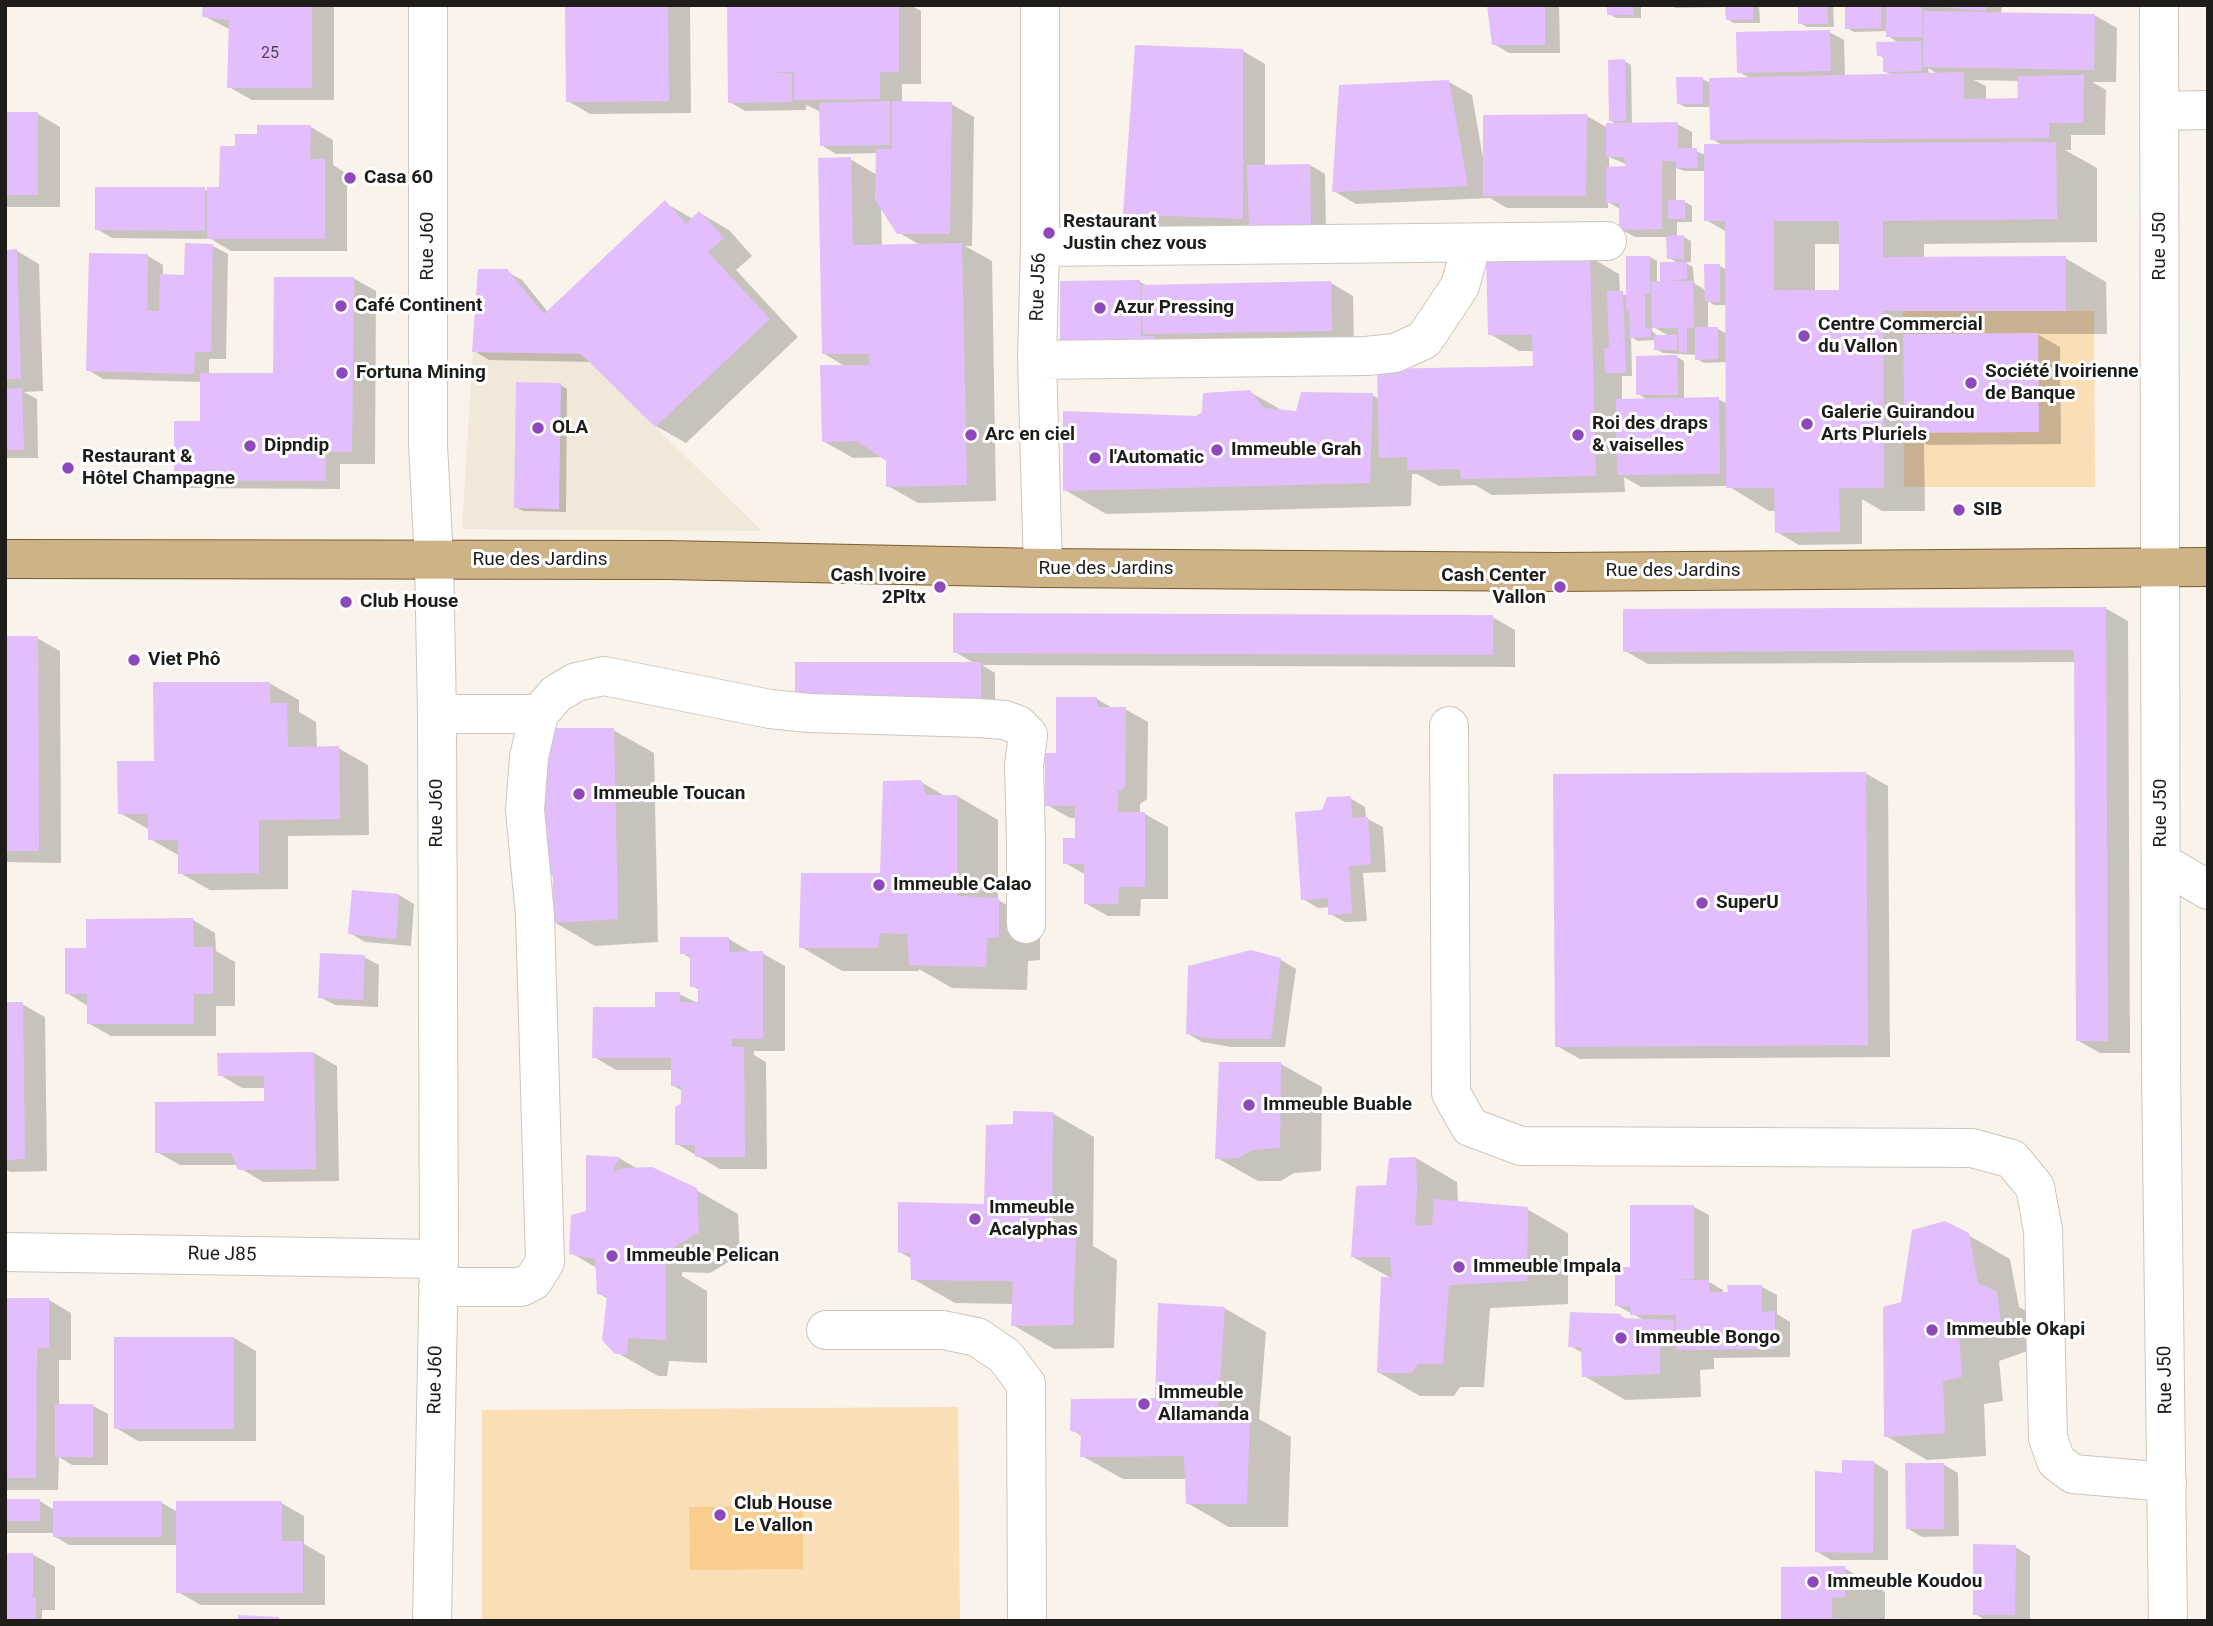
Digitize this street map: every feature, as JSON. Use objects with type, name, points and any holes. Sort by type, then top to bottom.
[{"type":"main road","name":"Rue des Jardins","points":[[5,559],[667,560],[1043,568],[1570,572],[2208,567]]},
{"type":"street","name":"Rue J60","points":[[428,5],[428,445],[434,559],[437,714],[439,1273],[432,1621]]},
{"type":"street","name":"Rue J56","points":[[1040,5],[1037,360],[1043,568]]},
{"type":"street","name":"Rue J50","points":[[2159,5],[2161,1068],[2168,1621]]},
{"type":"street","points":[[2159,111],[2208,110]]},
{"type":"street","points":[[1040,247],[1607,241]]},
{"type":"street","points":[[1037,360],[1366,356],[1395,353],[1424,340],[1460,286],[1472,243]]},
{"type":"street","points":[[437,714],[539,714],[556,694],[576,682],[604,676],[770,709],[809,713],[1005,720],[1018,725],[1028,735],[1024,766],[1026,924]]},
{"type":"street","name":"Rue J85","points":[[5,1252],[439,1273],[521,1287],[533,1281],[545,1262],[535,915],[524,810],[529,757],[539,714]]},
{"type":"street","points":[[1449,726],[1451,1093],[1471,1127],[1521,1146],[1972,1148],[2012,1159],[2035,1187],[2043,1230],[2048,1438],[2056,1461],[2073,1474],[2167,1482]]},
{"type":"street","points":[[2161,862],[2208,890]]},
{"type":"street","points":[[826,1330],[943,1330],[977,1337],[1005,1356],[1026,1384],[1027,1621]]},
{"type":"shaded area","points":[[478,269],[507,269],[581,354],[762,531],[462,529]]},
{"type":"shaded area","points":[[1903,311],[2094,311],[2095,487],[1904,487]]},
{"type":"shaded area","name":"Club House Le Vallon","points":[[958,1407],[960,1621],[482,1621],[482,1410]]},
{"type":"shaded area","points":[[803,1506],[803,1569],[690,1570],[689,1507]]},
{"type":"building","points":[[203,5],[312,5],[312,88],[227,88],[229,20],[202,17]]},
{"type":"building","points":[[565,5],[668,5],[669,101],[566,102]]},
{"type":"building","points":[[727,5],[899,5],[899,72],[880,72],[880,99],[794,100],[794,72],[771,72],[792,74],[792,102],[728,103]]},
{"type":"building","points":[[1487,5],[1545,5],[1545,45],[1492,45]]},
{"type":"building","points":[[1607,5],[1634,5],[1634,15],[1607,15]]},
{"type":"building","points":[[1725,5],[1753,5],[1753,20],[1726,20]]},
{"type":"building","points":[[1798,5],[1827,5],[1828,24],[1798,24]]},
{"type":"building","points":[[1845,5],[1881,5],[1881,28],[1845,29]]},
{"type":"building","points":[[1942,5],[1987,5],[1986,11]]},
{"type":"building","points":[[1886,7],[1922,7],[1923,37],[1886,37]]},
{"type":"building","points":[[1924,11],[2095,14],[2094,70],[1923,67]]},
{"type":"building","points":[[1830,30],[1831,71],[1737,73],[1736,32]]},
{"type":"building","points":[[1921,41],[1922,71],[1883,72],[1883,56],[1877,56],[1876,42]]},
{"type":"building","points":[[1135,45],[1243,49],[1243,219],[1123,214]]},
{"type":"building","points":[[1625,59],[1626,121],[1609,121],[1608,60]]},
{"type":"building","points":[[1964,72],[1964,99],[2018,98],[2017,76],[2084,75],[2083,123],[2049,123],[2049,138],[1710,140],[1709,78]]},
{"type":"building","points":[[1676,77],[1703,77],[1703,104],[1677,104]]},
{"type":"building","points":[[1449,80],[1468,186],[1332,192],[1339,85]]},
{"type":"building","points":[[890,101],[890,145],[820,146],[819,103]]},
{"type":"building","points":[[892,101],[952,102],[950,234],[897,234],[875,200],[876,149],[892,149]]},
{"type":"building","points":[[5,112],[38,112],[38,195],[5,195]]},
{"type":"building","points":[[1587,114],[1586,196],[1483,196],[1483,115]]},
{"type":"building","points":[[1678,122],[1678,148],[1697,148],[1698,168],[1676,168],[1676,161],[1662,161],[1662,229],[1619,230],[1619,203],[1606,203],[1606,167],[1625,166],[1624,157],[1606,157],[1606,123]]},
{"type":"building","points":[[257,125],[311,125],[310,159],[325,159],[325,239],[207,239],[207,187],[219,187],[220,146],[235,146],[235,134],[257,134]]},
{"type":"building","name":"Centre Commercial du Vallon","points":[[2056,142],[2057,219],[1883,221],[1883,257],[2066,256],[2066,311],[1883,311],[1884,488],[1839,488],[1840,532],[1775,533],[1774,488],[1726,488],[1725,221],[1704,221],[1704,144]],"holes":[[[1774,221],[1839,221],[1839,290],[1774,290]]]},
{"type":"building","points":[[851,157],[853,245],[962,243],[967,485],[886,487],[886,461],[857,441],[822,442],[820,365],[869,365],[869,354],[822,354],[818,158]]},
{"type":"building","points":[[1310,164],[1311,226],[1249,228],[1247,165]]},
{"type":"building","points":[[95,187],[205,187],[205,231],[95,230]]},
{"type":"building","points":[[665,200],[686,224],[699,211],[724,238],[708,252],[770,319],[655,427],[581,354],[472,352],[478,269],[507,269],[544,314]]},
{"type":"building","points":[[1668,200],[1685,200],[1685,219],[1668,219]]},
{"type":"building","points":[[1684,235],[1684,259],[1667,259],[1666,236]]},
{"type":"building","points":[[185,243],[213,244],[211,352],[195,352],[194,374],[86,371],[89,253],[148,254],[147,311],[159,311],[160,274],[184,275]]},
{"type":"building","points":[[17,249],[21,379],[5,379],[5,250]]},
{"type":"building","points":[[1590,255],[1596,476],[1461,479],[1460,469],[1407,470],[1407,457],[1379,458],[1377,369],[1533,366],[1532,335],[1488,335],[1486,257]]},
{"type":"building","points":[[1626,256],[1650,256],[1650,294],[1645,294],[1645,328],[1651,328],[1651,337],[1630,338],[1629,311],[1626,311]]},
{"type":"building","points":[[1660,262],[1687,262],[1687,279],[1667,281],[1693,281],[1694,328],[1687,328],[1687,352],[1679,353],[1678,328],[1652,328],[1651,281],[1660,281]]},
{"type":"building","points":[[1704,264],[1720,264],[1720,302],[1705,302]]},
{"type":"building","points":[[274,277],[354,277],[352,452],[326,452],[326,481],[174,480],[174,421],[200,421],[200,373],[273,373]]},
{"type":"building","name":"Azur Pressing","points":[[1140,280],[1141,336],[1155,336],[1155,351],[1060,352],[1060,281]]},
{"type":"building","points":[[1331,281],[1332,331],[1143,334],[1141,285]]},
{"type":"building","points":[[1607,291],[1623,291],[1626,373],[1605,373],[1604,348],[1609,348]]},
{"type":"building","points":[[1695,327],[1718,327],[1718,359],[1695,360]]},
{"type":"building","name":"Société Ivoirienne de Banque","points":[[2038,333],[2039,432],[1904,433],[1903,334]]},
{"type":"building","points":[[1654,335],[1677,335],[1677,350],[1654,350]]},
{"type":"building","points":[[1677,355],[1678,395],[1636,395],[1636,356]]},
{"type":"building","points":[[516,382],[561,383],[559,509],[514,508]]},
{"type":"building","points":[[22,388],[24,450],[5,450],[5,389]]},
{"type":"building","name":"Immeuble Grah","points":[[1250,390],[1264,408],[1296,411],[1301,392],[1373,393],[1370,483],[1063,491],[1063,411],[1196,416],[1202,412],[1203,393]]},
{"type":"building","points":[[1719,397],[1720,474],[1617,475],[1616,399]]},
{"type":"building","points":[[2106,607],[2108,1041],[2076,1041],[2074,650],[1623,652],[1623,609]]},
{"type":"building","points":[[953,613],[1493,615],[1493,655],[953,653]]},
{"type":"building","points":[[5,636],[38,636],[39,851],[5,851]]},
{"type":"building","points":[[795,662],[981,662],[981,699],[795,699]]},
{"type":"building","points":[[153,682],[270,682],[270,703],[287,703],[288,747],[339,746],[340,819],[259,820],[259,873],[178,874],[178,840],[148,840],[148,814],[118,814],[117,761],[154,761]]},
{"type":"building","points":[[1056,697],[1097,697],[1097,707],[1126,707],[1125,787],[1118,791],[1118,812],[1145,812],[1145,887],[1119,887],[1118,904],[1084,904],[1084,864],[1063,864],[1063,838],[1075,838],[1075,806],[1045,806],[1045,753],[1056,753]]},
{"type":"building","name":"Immeuble Toucan","points":[[544,728],[614,728],[618,919],[552,923],[553,877],[542,861]]},
{"type":"building","points":[[1866,772],[1868,1045],[1555,1047],[1553,774]]},
{"type":"building","name":"Immeuble Calao","points":[[921,780],[926,795],[957,795],[957,896],[999,898],[999,937],[987,938],[986,967],[909,965],[907,934],[880,933],[878,948],[799,948],[801,873],[880,873],[883,781]]},
{"type":"building","points":[[1351,796],[1352,818],[1368,817],[1371,864],[1349,866],[1352,913],[1328,915],[1328,898],[1301,900],[1295,812],[1322,810],[1327,797]]},
{"type":"building","points":[[352,890],[399,894],[396,939],[348,934]]},
{"type":"building","points":[[193,918],[194,947],[213,947],[213,994],[194,994],[194,1024],[87,1024],[87,994],[65,994],[65,948],[86,948],[86,919]]},
{"type":"building","points":[[680,937],[729,937],[729,952],[763,951],[763,1039],[732,1039],[732,1047],[744,1047],[745,1157],[695,1157],[695,1145],[675,1145],[675,1107],[681,1103],[681,1086],[671,1086],[671,1058],[592,1058],[593,1007],[655,1007],[655,992],[680,992],[680,1002],[698,1002],[698,987],[690,987],[690,954],[680,954]]},
{"type":"building","points":[[1251,950],[1281,958],[1271,1039],[1215,1039],[1186,1034],[1188,966]]},
{"type":"building","points":[[320,953],[365,955],[363,1000],[318,998]]},
{"type":"building","points":[[5,1002],[23,1002],[25,1159],[5,1160]]},
{"type":"building","points":[[314,1052],[316,1169],[238,1170],[231,1153],[155,1153],[155,1102],[264,1101],[264,1076],[218,1076],[217,1053]]},
{"type":"building","name":"Immeuble Buable","points":[[1219,1062],[1281,1062],[1280,1148],[1252,1150],[1239,1158],[1215,1159]]},
{"type":"building","name":"Immeuble Acalyphas","points":[[1013,1111],[1053,1112],[1052,1234],[1076,1234],[1073,1325],[1011,1326],[1013,1281],[911,1280],[910,1253],[898,1253],[898,1202],[984,1204],[986,1125],[1013,1124]]},
{"type":"building","name":"Immeuble Pelican","points":[[586,1155],[620,1157],[612,1172],[624,1168],[652,1167],[697,1188],[699,1232],[668,1251],[641,1249],[641,1262],[666,1265],[666,1340],[628,1338],[627,1354],[615,1354],[602,1340],[607,1296],[597,1294],[595,1259],[569,1254],[571,1215],[586,1211]]},
{"type":"building","name":"Immeuble Impala","points":[[1416,1157],[1415,1226],[1432,1225],[1434,1199],[1528,1207],[1527,1281],[1449,1285],[1443,1364],[1418,1364],[1412,1373],[1377,1373],[1381,1277],[1392,1277],[1390,1257],[1351,1257],[1356,1186],[1386,1185],[1389,1158]]},
{"type":"building","points":[[1630,1205],[1694,1205],[1694,1279],[1674,1280],[1709,1280],[1709,1292],[1728,1292],[1727,1285],[1762,1285],[1762,1312],[1775,1311],[1775,1349],[1676,1350],[1676,1315],[1630,1315],[1630,1306],[1615,1306],[1615,1267],[1630,1267]]},
{"type":"building","name":"Immeuble Okapi","points":[[1945,1221],[1969,1233],[1978,1283],[1997,1292],[2001,1322],[1959,1338],[1962,1377],[1943,1381],[1945,1433],[1884,1437],[1883,1307],[1901,1302],[1912,1230]]},
{"type":"building","points":[[5,1298],[49,1298],[49,1348],[37,1348],[36,1478],[5,1478]]},
{"type":"building","name":"Immeuble Allamanda","points":[[1158,1303],[1225,1307],[1218,1409],[1250,1412],[1247,1504],[1186,1504],[1184,1456],[1080,1457],[1081,1433],[1070,1431],[1071,1399],[1155,1398]]},
{"type":"building","name":"Immeuble Bongo","points":[[1570,1312],[1674,1320],[1673,1346],[1660,1347],[1660,1374],[1582,1377],[1581,1347],[1568,1347]]},
{"type":"building","points":[[114,1337],[234,1337],[234,1429],[114,1429]]},
{"type":"building","points":[[55,1404],[93,1404],[93,1457],[55,1457]]},
{"type":"building","points":[[1842,1460],[1874,1461],[1873,1553],[1815,1552],[1815,1471],[1842,1473]]},
{"type":"building","points":[[1905,1463],[1944,1463],[1944,1529],[1906,1529]]},
{"type":"building","points":[[5,1499],[40,1499],[40,1521],[5,1521]]},
{"type":"building","points":[[53,1501],[162,1501],[162,1537],[53,1537]]},
{"type":"building","points":[[176,1501],[282,1501],[282,1541],[303,1541],[303,1593],[176,1593]]},
{"type":"building","points":[[1973,1544],[2016,1545],[2015,1615],[1973,1615]]},
{"type":"building","points":[[5,1553],[33,1553],[36,1621],[6,1621]]},
{"type":"building","name":"Immeuble Koudou","points":[[1845,1566],[1845,1597],[1832,1598],[1832,1618],[1842,1621],[1781,1621],[1781,1567]]},
{"type":"building","points":[[238,1615],[279,1617],[279,1621],[238,1621]]},
{"type":"place","name":"Casa 60","points":[[350,178]]},
{"type":"place","name":"Restaurant Justin chez vous","points":[[1049,233]]},
{"type":"place","name":"Café Continent","points":[[341,306]]},
{"type":"place","name":"Azur Pressing","points":[[1100,308]]},
{"type":"place","name":"Centre Commercial du Vallon","points":[[1804,336]]},
{"type":"place","name":"Fortuna Mining","points":[[342,373]]},
{"type":"place","name":"Société Ivoirienne de Banque","points":[[1971,383]]},
{"type":"place","name":"Galerie Guirandou Arts Pluriels","points":[[1807,424]]},
{"type":"place","name":"OLA","points":[[538,428]]},
{"type":"place","name":"Arc en ciel","points":[[971,435]]},
{"type":"place","name":"Roi des draps & vaiselles","points":[[1578,435]]},
{"type":"place","name":"Dipndip","points":[[250,446]]},
{"type":"place","name":"Immeuble Grah","points":[[1217,450]]},
{"type":"place","name":"l'Automatic","points":[[1095,458]]},
{"type":"place","name":"Restaurant & Hôtel Champagne","points":[[68,468]]},
{"type":"place","name":"SIB","points":[[1959,510]]},
{"type":"place","name":"Cash Ivoire 2Pltx","points":[[940,587]]},
{"type":"place","name":"Cash Center Vallon","points":[[1560,587]]},
{"type":"place","name":"Club House","points":[[346,602]]},
{"type":"place","name":"Viet Phô","points":[[134,660]]},
{"type":"place","name":"Immeuble Toucan","points":[[579,794]]},
{"type":"place","name":"Immeuble Calao","points":[[879,885]]},
{"type":"place","name":"SuperU","points":[[1702,903]]},
{"type":"place","name":"Immeuble Buable","points":[[1249,1105]]},
{"type":"place","name":"Immeuble Acalyphas","points":[[975,1219]]},
{"type":"place","name":"Immeuble Pelican","points":[[612,1256]]},
{"type":"place","name":"Immeuble Impala","points":[[1459,1267]]},
{"type":"place","name":"Immeuble Okapi","points":[[1932,1330]]},
{"type":"place","name":"Immeuble Bongo","points":[[1621,1338]]},
{"type":"place","name":"Immeuble Allamanda","points":[[1144,1404]]},
{"type":"place","name":"Club House Le Vallon","points":[[720,1515]]},
{"type":"place","name":"Immeuble Koudou","points":[[1813,1582]]}]
